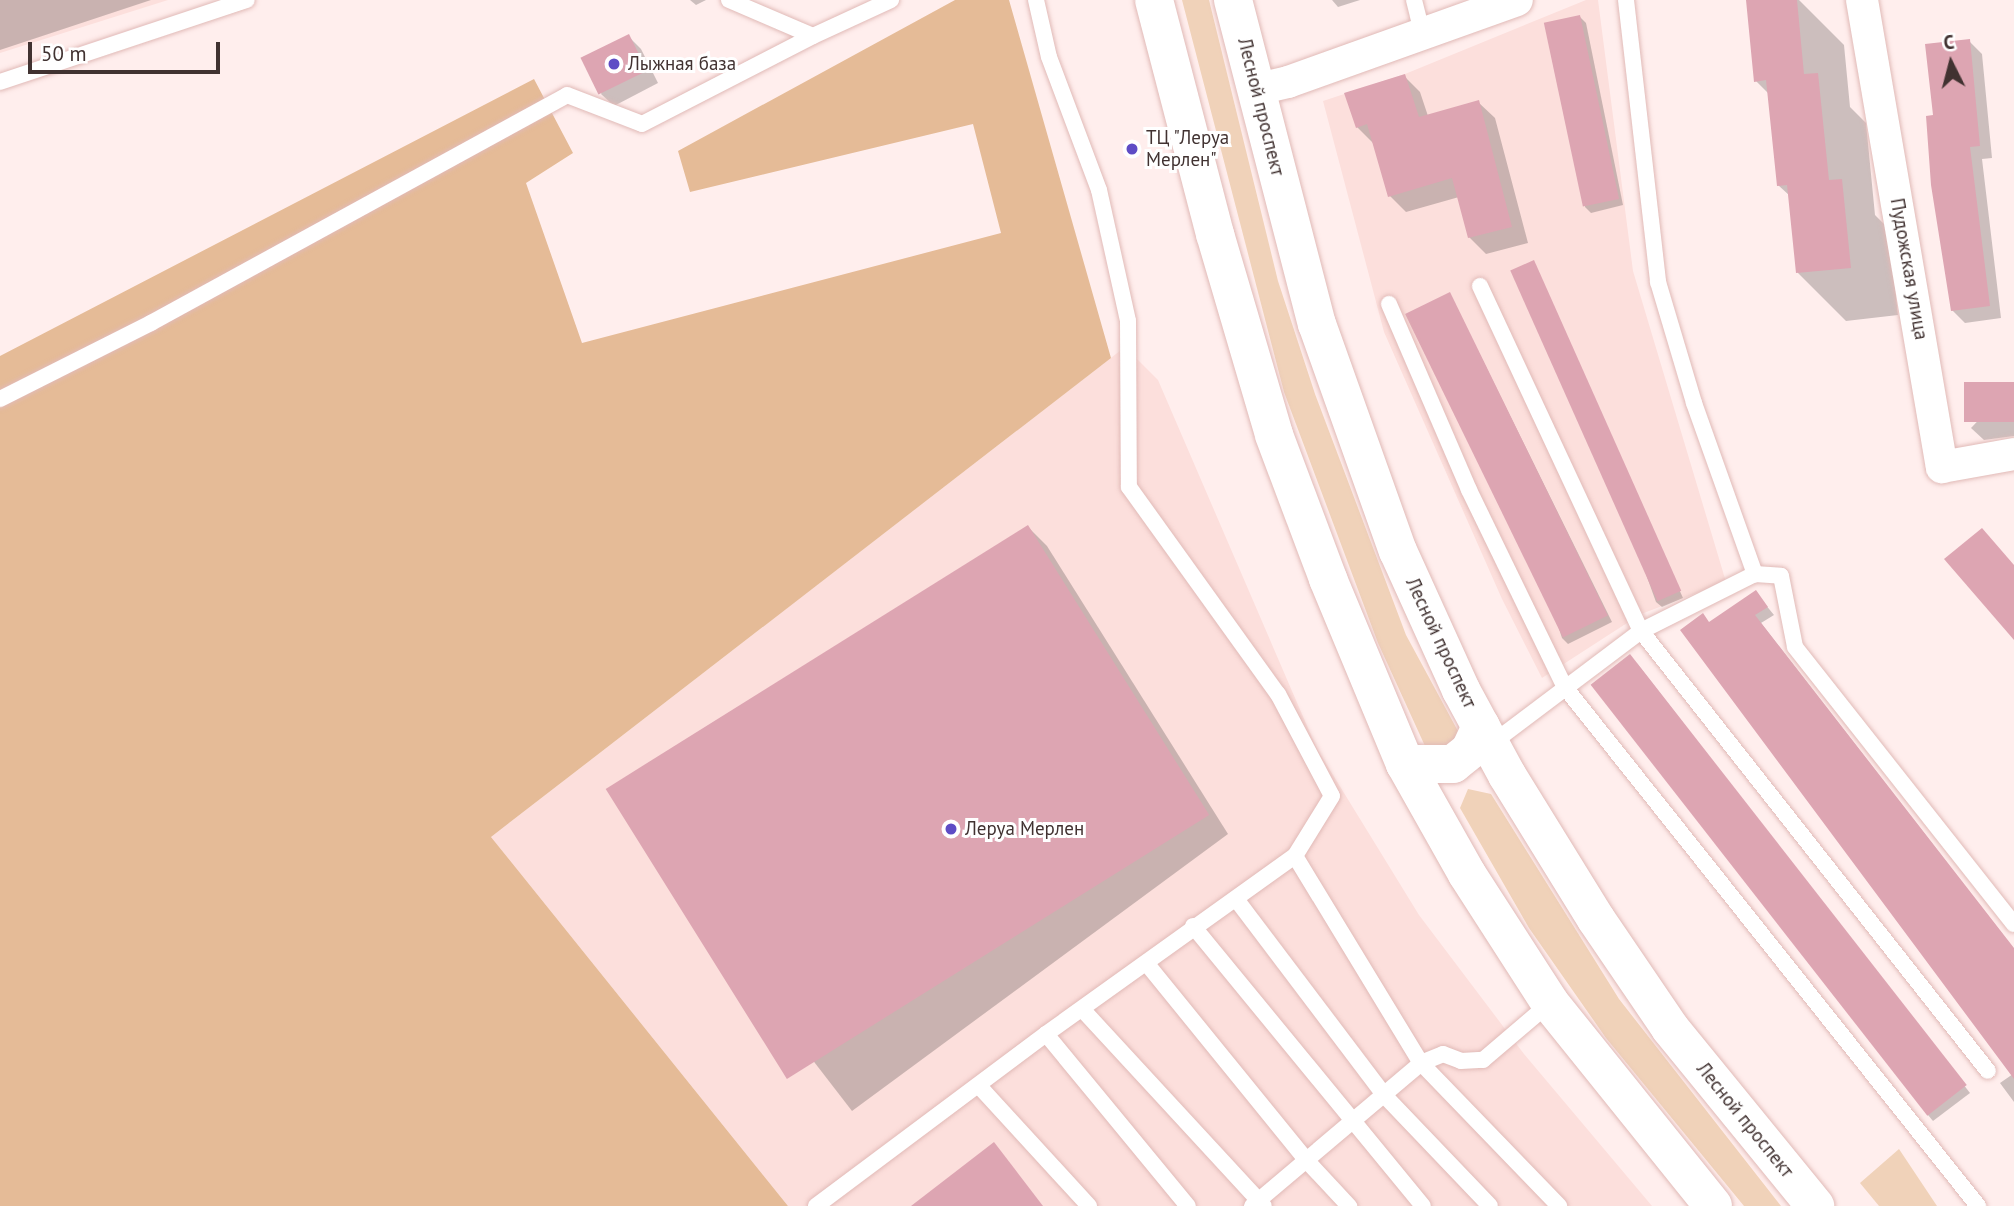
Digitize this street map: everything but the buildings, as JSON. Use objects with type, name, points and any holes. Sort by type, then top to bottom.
[{"type":"main road","points":[[1154,0],[1222,258],[1274,435],[1328,579],[1405,764],[1437,822],[1550,1003],[1713,1206]]},
{"type":"main road","name":"Лесной проспект","points":[[1233,0],[1317,324],[1347,416],[1398,551],[1493,748],[1670,1028],[1815,1206]]},
{"type":"main road","points":[[1405,764],[1453,764],[1470,750],[1493,748]]},
{"type":"main road","points":[[1437,822],[1444,797],[1493,748]]},
{"type":"street","points":[[1258,89],[1423,35],[1517,0]]},
{"type":"street","name":"Пудожская улица","points":[[1862,0],[1944,475],[2014,454]]},
{"type":"lane","points":[[0,82],[247,0]]},
{"type":"lane","points":[[729,0],[813,36]]},
{"type":"lane","points":[[0,399],[151,323],[567,95],[642,124],[813,36],[891,0]]},
{"type":"lane","points":[[816,1206],[1046,1034],[1147,964],[1193,926],[1295,856],[1332,796],[1279,694],[1129,487],[1128,321],[1099,190],[1049,57],[1036,0]]},
{"type":"lane","points":[[1414,0],[1423,35]]},
{"type":"lane","points":[[1626,0],[1658,282],[1694,403],[1755,574]]},
{"type":"lane","points":[[1480,286],[1641,631],[1988,1071]]},
{"type":"lane","points":[[1389,304],[1469,490],[1564,687],[1978,1206]]},
{"type":"lane","points":[[1493,748],[1564,687],[1641,631],[1755,574],[1781,576],[1795,647],[2014,924]]},
{"type":"lane","points":[[1295,856],[1421,1063],[1559,1206]]},
{"type":"lane","points":[[1236,899],[1384,1095],[1490,1206]]},
{"type":"lane","points":[[1193,926],[1423,1206]]},
{"type":"lane","points":[[1147,964],[1307,1161],[1349,1206]]},
{"type":"lane","points":[[1082,1009],[1258,1204],[1421,1063],[1443,1054],[1461,1060],[1483,1060],[1550,1003]]},
{"type":"lane","points":[[1046,1034],[1188,1206]]},
{"type":"lane","points":[[979,1086],[1089,1206]]},
{"type":"shaded area","points":[[0,0],[168,0],[0,53]]},
{"type":"shaded area","points":[[955,0],[1009,0],[1111,358],[491,837],[788,1206],[0,1206],[0,356],[534,79],[573,153],[526,183],[582,343],[1001,233],[973,124],[690,192],[678,151]]},
{"type":"shaded area","points":[[1182,0],[1209,0],[1278,281],[1315,394],[1406,635],[1459,733],[1457,745],[1425,746],[1378,643],[1284,392]]},
{"type":"shaded area","points":[[1586,0],[1598,0],[1633,271],[1726,582],[1641,614],[1542,678],[1502,599],[1384,332],[1323,101],[1405,74]]},
{"type":"shaded area","points":[[1125,347],[1158,380],[1317,749],[1419,915],[1524,1054],[1652,1206],[788,1206],[491,837]]},
{"type":"shaded area","points":[[1468,789],[1491,794],[1619,999],[1781,1206],[1744,1206],[1606,1038],[1529,928],[1460,808]]},
{"type":"shaded area","points":[[1899,1149],[1937,1206],[1879,1206],[1860,1183]]},
{"type":"place","name":"Лыжная база","points":[[614,64]]},
{"type":"place","name":"ТЦ \"Леруа Мерлен\"","points":[[1132,149]]},
{"type":"place","name":"Леруа Мерлен","points":[[951,829]]}]
